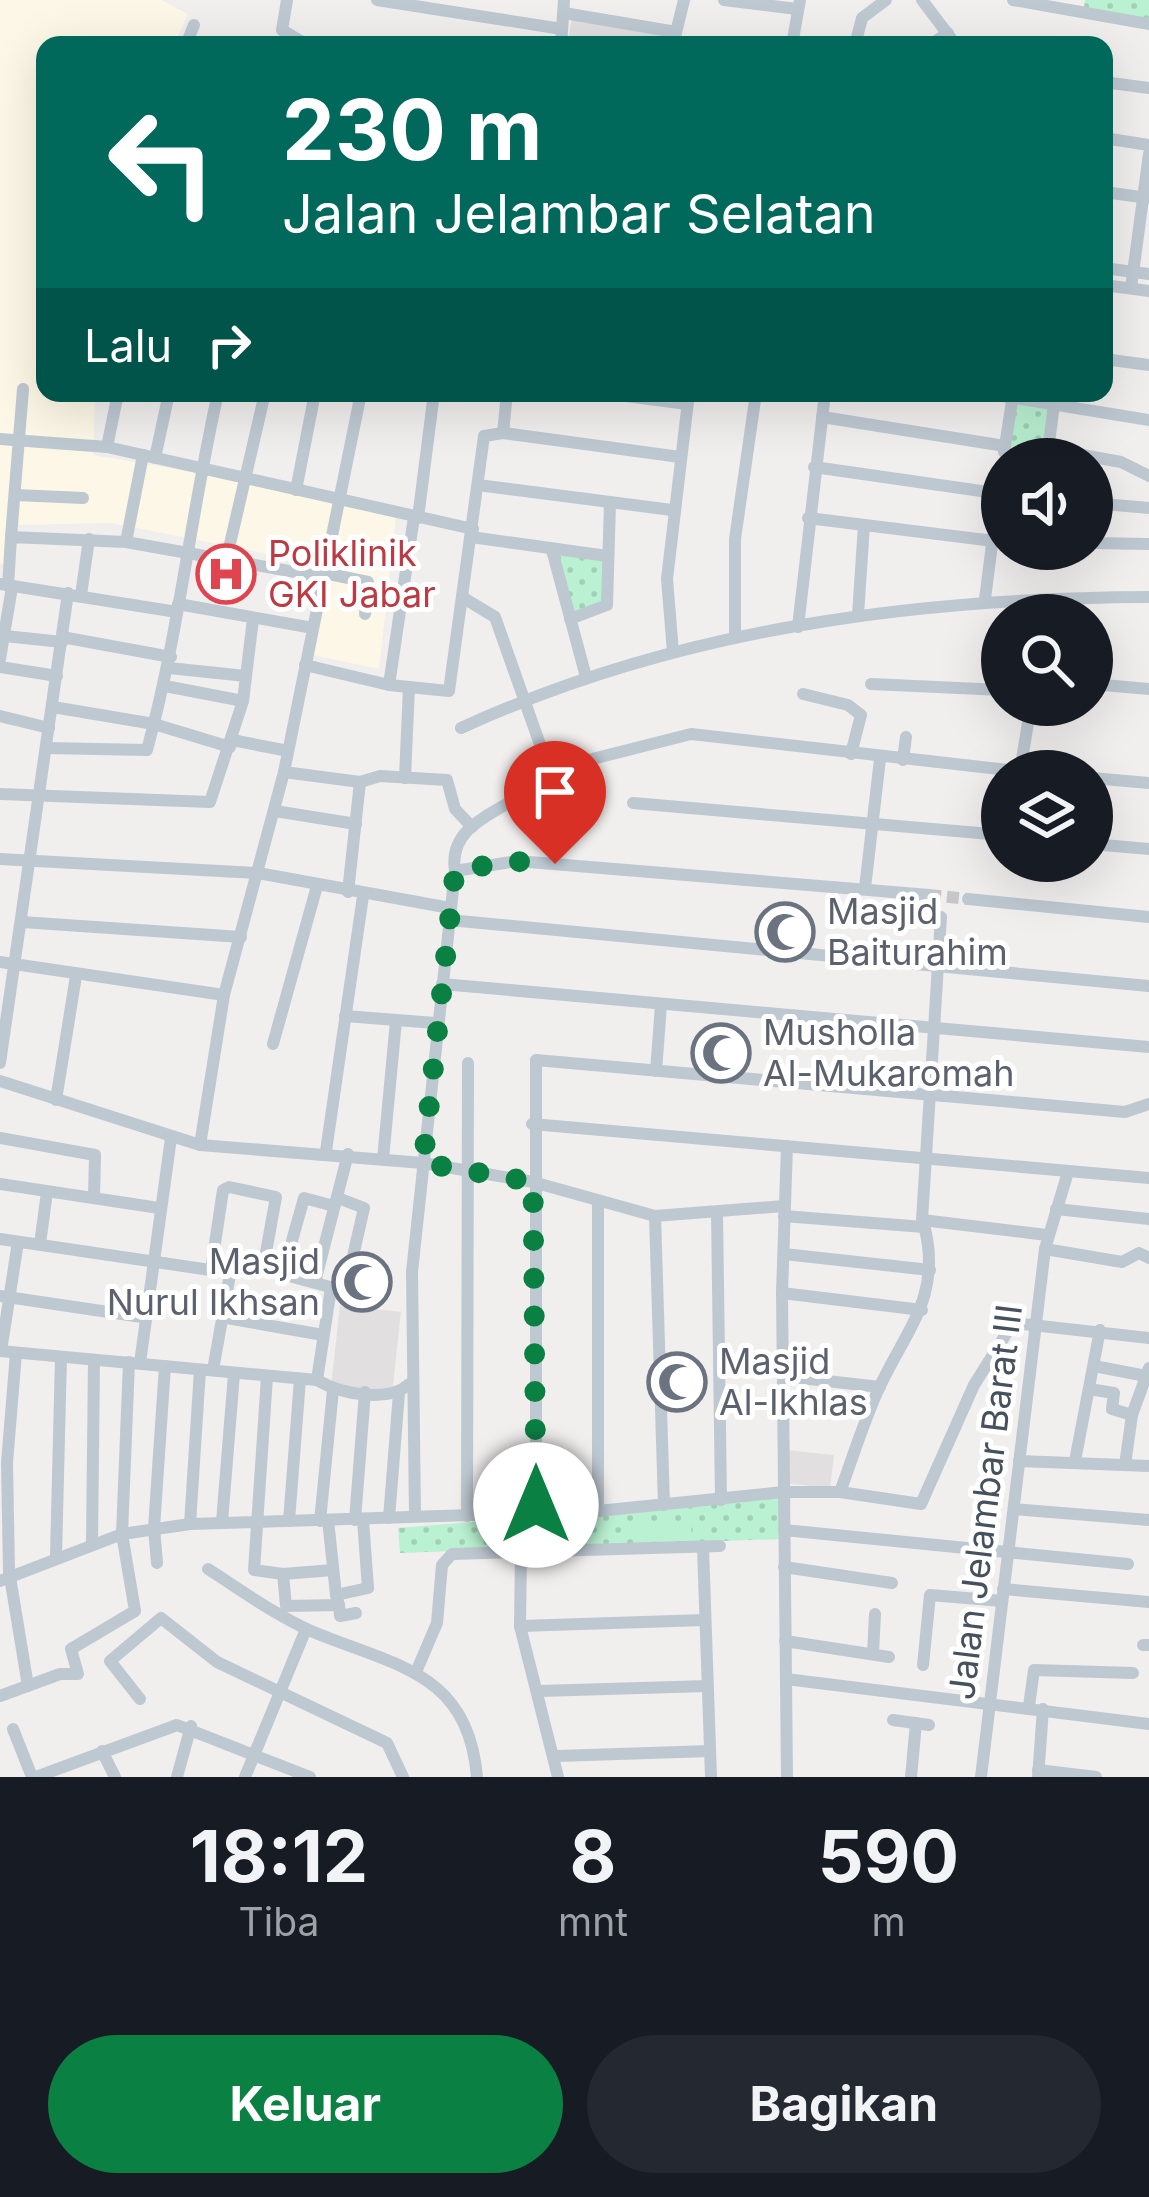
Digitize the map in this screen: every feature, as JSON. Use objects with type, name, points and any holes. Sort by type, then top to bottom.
[{"type":"street","points":[[287,0],[281,28],[292,36]]},
{"type":"street","points":[[377,0],[562,29]]},
{"type":"street","points":[[675,36],[684,0]]},
{"type":"street","points":[[724,0],[799,5],[794,36]]},
{"type":"street","points":[[857,36],[862,18],[886,0]]},
{"type":"street","points":[[922,0],[950,36]]},
{"type":"street","points":[[1013,0],[1082,7],[1149,24]]},
{"type":"street","points":[[562,36],[567,9],[663,36]]},
{"type":"street","points":[[190,36],[194,25]]},
{"type":"street","points":[[1113,83],[1149,88]]},
{"type":"street","points":[[1113,139],[1149,145]]},
{"type":"street","points":[[1131,288],[1149,154]]},
{"type":"street","points":[[1113,193],[1146,198]]},
{"type":"street","points":[[1113,269],[1149,274]]},
{"type":"street","points":[[1113,286],[1149,290]]},
{"type":"street","points":[[1113,360],[1149,365]]},
{"type":"street","points":[[23,389],[0,658],[57,676]]},
{"type":"street","points":[[107,447],[116,402]]},
{"type":"street","points":[[126,542],[166,402]]},
{"type":"street","points":[[46,748],[142,754],[165,686],[184,553],[216,402]]},
{"type":"street","points":[[226,560],[263,402]]},
{"type":"street","points":[[296,490],[313,402]]},
{"type":"street","points":[[200,1145],[224,995],[284,772],[359,402]]},
{"type":"street","points":[[389,685],[433,402]]},
{"type":"street","points":[[503,433],[507,402]]},
{"type":"street","points":[[673,652],[667,579],[688,402]]},
{"type":"street","points":[[735,638],[735,539],[755,402]]},
{"type":"street","points":[[798,626],[824,402]]},
{"type":"street","points":[[1006,438],[1012,402]]},
{"type":"street","points":[[1048,402],[1149,420]]},
{"type":"street","points":[[1050,438],[1054,404]]},
{"type":"street","points":[[821,417],[981,452]]},
{"type":"street","points":[[305,665],[389,685],[446,692],[451,687],[484,435],[503,433],[680,457]]},
{"type":"street","points":[[0,439],[107,447],[472,533],[607,556]]},
{"type":"street","points":[[1113,461],[1149,476]]},
{"type":"street","points":[[814,467],[981,491]]},
{"type":"street","points":[[478,485],[672,510]]},
{"type":"street","points":[[16,496],[83,497]]},
{"type":"street","points":[[570,619],[607,605],[610,503]]},
{"type":"street","points":[[1113,505],[1149,508]]},
{"type":"street","points":[[808,518],[981,540]]},
{"type":"street","points":[[858,615],[864,525]]},
{"type":"street","points":[[11,537],[126,542],[368,582],[365,614]]},
{"type":"street","points":[[0,1063],[62,639],[89,539]]},
{"type":"street","points":[[1113,544],[1149,544]]},
{"type":"street","points":[[552,550],[586,677]]},
{"type":"street","points":[[7,586],[313,628]]},
{"type":"street","points":[[462,597],[493,613],[549,770]]},
{"type":"street","points":[[1113,597],[1149,597]]},
{"type":"street","points":[[461,728],[526,698],[673,652],[858,615],[981,600]]},
{"type":"street","points":[[0,794],[210,802],[243,701],[253,619]]},
{"type":"street","points":[[5,635],[62,639],[246,676]]},
{"type":"street","points":[[871,684],[981,689]]},
{"type":"street","points":[[165,686],[243,701]]},
{"type":"street","points":[[1113,686],[1149,689]]},
{"type":"street","points":[[405,778],[410,687]]},
{"type":"street","points":[[802,694],[848,705],[861,715],[851,754]]},
{"type":"street","points":[[53,707],[288,752]]},
{"type":"street","points":[[0,716],[49,728]]},
{"type":"street","points":[[389,1518],[456,842],[530,791],[549,770],[680,734],[981,767]]},
{"type":"street","points":[[903,760],[906,737]]},
{"type":"street","points":[[865,888],[880,758]]},
{"type":"street","points":[[284,772],[360,782],[449,781],[455,809],[472,827]]},
{"type":"street","points":[[1113,780],[1149,783]]},
{"type":"street","points":[[347,892],[360,782]]},
{"type":"street","points":[[633,803],[981,833]]},
{"type":"street","points":[[275,811],[356,824]]},
{"type":"street","points":[[1113,846],[1149,849]]},
{"type":"street","points":[[0,859],[258,873],[450,914],[1149,986]]},
{"type":"street","points":[[455,871],[517,861],[929,895]]},
{"type":"street","points":[[273,1044],[317,886]]},
{"type":"street","points":[[326,1151],[363,896]]},
{"type":"street","points":[[968,899],[1149,917]]},
{"type":"street","points":[[840,1492],[880,1387],[922,1310],[930,1270],[923,1158],[941,917]]},
{"type":"street","points":[[22,922],[241,937]]},
{"type":"street","points":[[0,962],[224,995]]},
{"type":"street","points":[[56,1100],[76,976]]},
{"type":"street","points":[[442,984],[1149,1047]]},
{"type":"street","points":[[656,1071],[661,1005]]},
{"type":"street","points":[[345,1016],[436,1024]]},
{"type":"street","points":[[383,1159],[397,1021]]},
{"type":"street","points":[[536,1514],[532,1124],[533,1064],[538,1059],[1125,1112],[1149,1104]]},
{"type":"street","points":[[467,1516],[468,1063]]},
{"type":"street","points":[[0,1082],[200,1145],[326,1151],[423,1163],[533,1182],[655,1216],[784,1211],[1046,1242],[1122,1262],[1138,1253],[1149,1258]]},
{"type":"street","points":[[532,1124],[1149,1178]]},
{"type":"street","points":[[0,1138],[95,1155],[94,1198]]},
{"type":"street","points":[[0,1696],[78,1675],[71,1648],[135,1611],[122,1534],[133,1365],[171,1138]]},
{"type":"street","points":[[787,1146],[782,1293],[787,1777]]},
{"type":"street","points":[[316,1282],[348,1154]]},
{"type":"street","name":"Jalan Jelambar Barat III","points":[[981,1777],[1046,1242],[1068,1172]]},
{"type":"street","points":[[0,1184],[159,1208]]},
{"type":"street","points":[[212,1270],[223,1190],[229,1187],[276,1197],[263,1269]]},
{"type":"street","points":[[40,1244],[47,1192]]},
{"type":"street","points":[[0,1239],[212,1270],[263,1269],[331,1288],[349,1288],[364,1208],[304,1198],[283,1273]]},
{"type":"street","points":[[598,1203],[598,1511]]},
{"type":"street","points":[[1056,1209],[1149,1219]]},
{"type":"street","points":[[717,1213],[722,1500]]},
{"type":"street","points":[[655,1216],[664,1505]]},
{"type":"street","points":[[18,1242],[6,1297],[5,1579],[28,1686]]},
{"type":"street","points":[[784,1254],[930,1270]]},
{"type":"street","points":[[190,1523],[206,1370],[231,1269]]},
{"type":"street","points":[[317,1380],[331,1288]]},
{"type":"street","points":[[782,1293],[922,1310]]},
{"type":"street","points":[[6,1297],[142,1317]]},
{"type":"street","points":[[221,1317],[323,1335]]},
{"type":"street","points":[[5,1579],[122,1534],[190,1523],[598,1511],[783,1492],[840,1492],[924,1502],[955,1424],[1009,1327],[1018,1322],[1149,1338]]},
{"type":"street","points":[[1075,1461],[1100,1330]]},
{"type":"street","points":[[6,1352],[93,1365],[206,1370],[234,1378],[267,1377],[300,1384],[317,1380],[333,1390],[404,1388]]},
{"type":"street","points":[[56,1556],[61,1359]]},
{"type":"street","points":[[92,1544],[93,1365]]},
{"type":"street","points":[[157,1563],[154,1528],[165,1366]]},
{"type":"street","points":[[1094,1366],[1147,1372],[1132,1415],[1124,1465]]},
{"type":"street","points":[[783,1376],[880,1387]]},
{"type":"street","points":[[267,1377],[255,1522],[257,1574],[333,1570]]},
{"type":"street","points":[[222,1522],[234,1378]]},
{"type":"street","points":[[289,1521],[300,1384]]},
{"type":"street","points":[[404,1388],[415,1516]]},
{"type":"street","points":[[1089,1389],[1114,1394],[1112,1409],[1132,1415]]},
{"type":"street","points":[[333,1390],[324,1521],[340,1616],[356,1613]]},
{"type":"street","points":[[284,1574],[286,1606],[337,1600],[368,1586],[359,1520],[365,1392]]},
{"type":"street","points":[[1019,1461],[1149,1466]]},
{"type":"street","points":[[1014,1509],[1149,1520]]},
{"type":"street","points":[[784,1530],[1128,1564]]},
{"type":"street","points":[[416,1672],[437,1623],[445,1558],[521,1551],[719,1546]]},
{"type":"street","points":[[703,1548],[711,1777]]},
{"type":"street","points":[[521,1551],[520,1626],[558,1777]]},
{"type":"street","points":[[784,1567],[892,1583]]},
{"type":"street","points":[[208,1570],[306,1628],[416,1672],[439,1687],[463,1716],[477,1777]]},
{"type":"street","points":[[923,1665],[930,1595],[1149,1602]]},
{"type":"street","points":[[873,1654],[875,1614]]},
{"type":"street","points":[[140,1699],[110,1661],[161,1618],[217,1662],[387,1743],[404,1777]]},
{"type":"street","points":[[520,1626],[705,1620]]},
{"type":"street","points":[[245,1777],[306,1628]]},
{"type":"street","points":[[785,1641],[889,1657]]},
{"type":"street","points":[[1096,1777],[1038,1774],[1034,1670],[1133,1673]]},
{"type":"street","points":[[786,1678],[1149,1724]]},
{"type":"street","points":[[540,1691],[707,1686]]},
{"type":"street","points":[[893,1720],[922,1724],[911,1777]]},
{"type":"street","points":[[13,1729],[34,1777],[168,1726],[191,1726],[310,1777]]},
{"type":"street","points":[[177,1777],[191,1726]]},
{"type":"street","points":[[102,1751],[115,1777]]},
{"type":"street","points":[[556,1756],[710,1751]]},
{"type":"shaded area","points":[[0,0],[161,0],[188,14],[178,36],[36,36],[36,402],[95,402],[93,455],[397,507],[379,669],[304,653],[322,565],[112,523],[9,525],[4,565],[0,563]]},
{"type":"shaded area","points":[[572,18],[665,33],[664,36],[569,36]]},
{"type":"shaded area","points":[[340,1305],[401,1312],[392,1393],[331,1386]]},
{"type":"shaded area","points":[[787,1450],[834,1455],[830,1488],[784,1483]]},
{"type":"green space","points":[[1085,0],[1149,0],[1149,22],[1083,13]]},
{"type":"green space","points":[[1013,402],[1053,406],[1049,438],[1007,438]]},
{"type":"green space","points":[[555,554],[603,558],[606,608],[570,616]]},
{"type":"green space","points":[[779,1497],[781,1539],[400,1553],[398,1528]]},
{"type":"green space","points":[[691,1521],[692,1541],[638,1542],[638,1522]]},
{"type":"tunnel","points":[[929,895],[968,899]]},
{"type":"place","name":"Poliklinik GKI Jabar","points":[[226,574]]},
{"type":"place","name":"Masjid Baiturahim","points":[[785,932]]},
{"type":"place","name":"Musholla Al-Mukaromah","points":[[721,1053]]},
{"type":"place","name":"Masjid Nurul Ikhsan","points":[[362,1282]]},
{"type":"place","name":"Masjid Al-Ikhlas","points":[[677,1382]]},
{"type":"route","points":[[536,1505],[533,1182],[423,1163],[455,871],[510,861],[555,864]]}]
